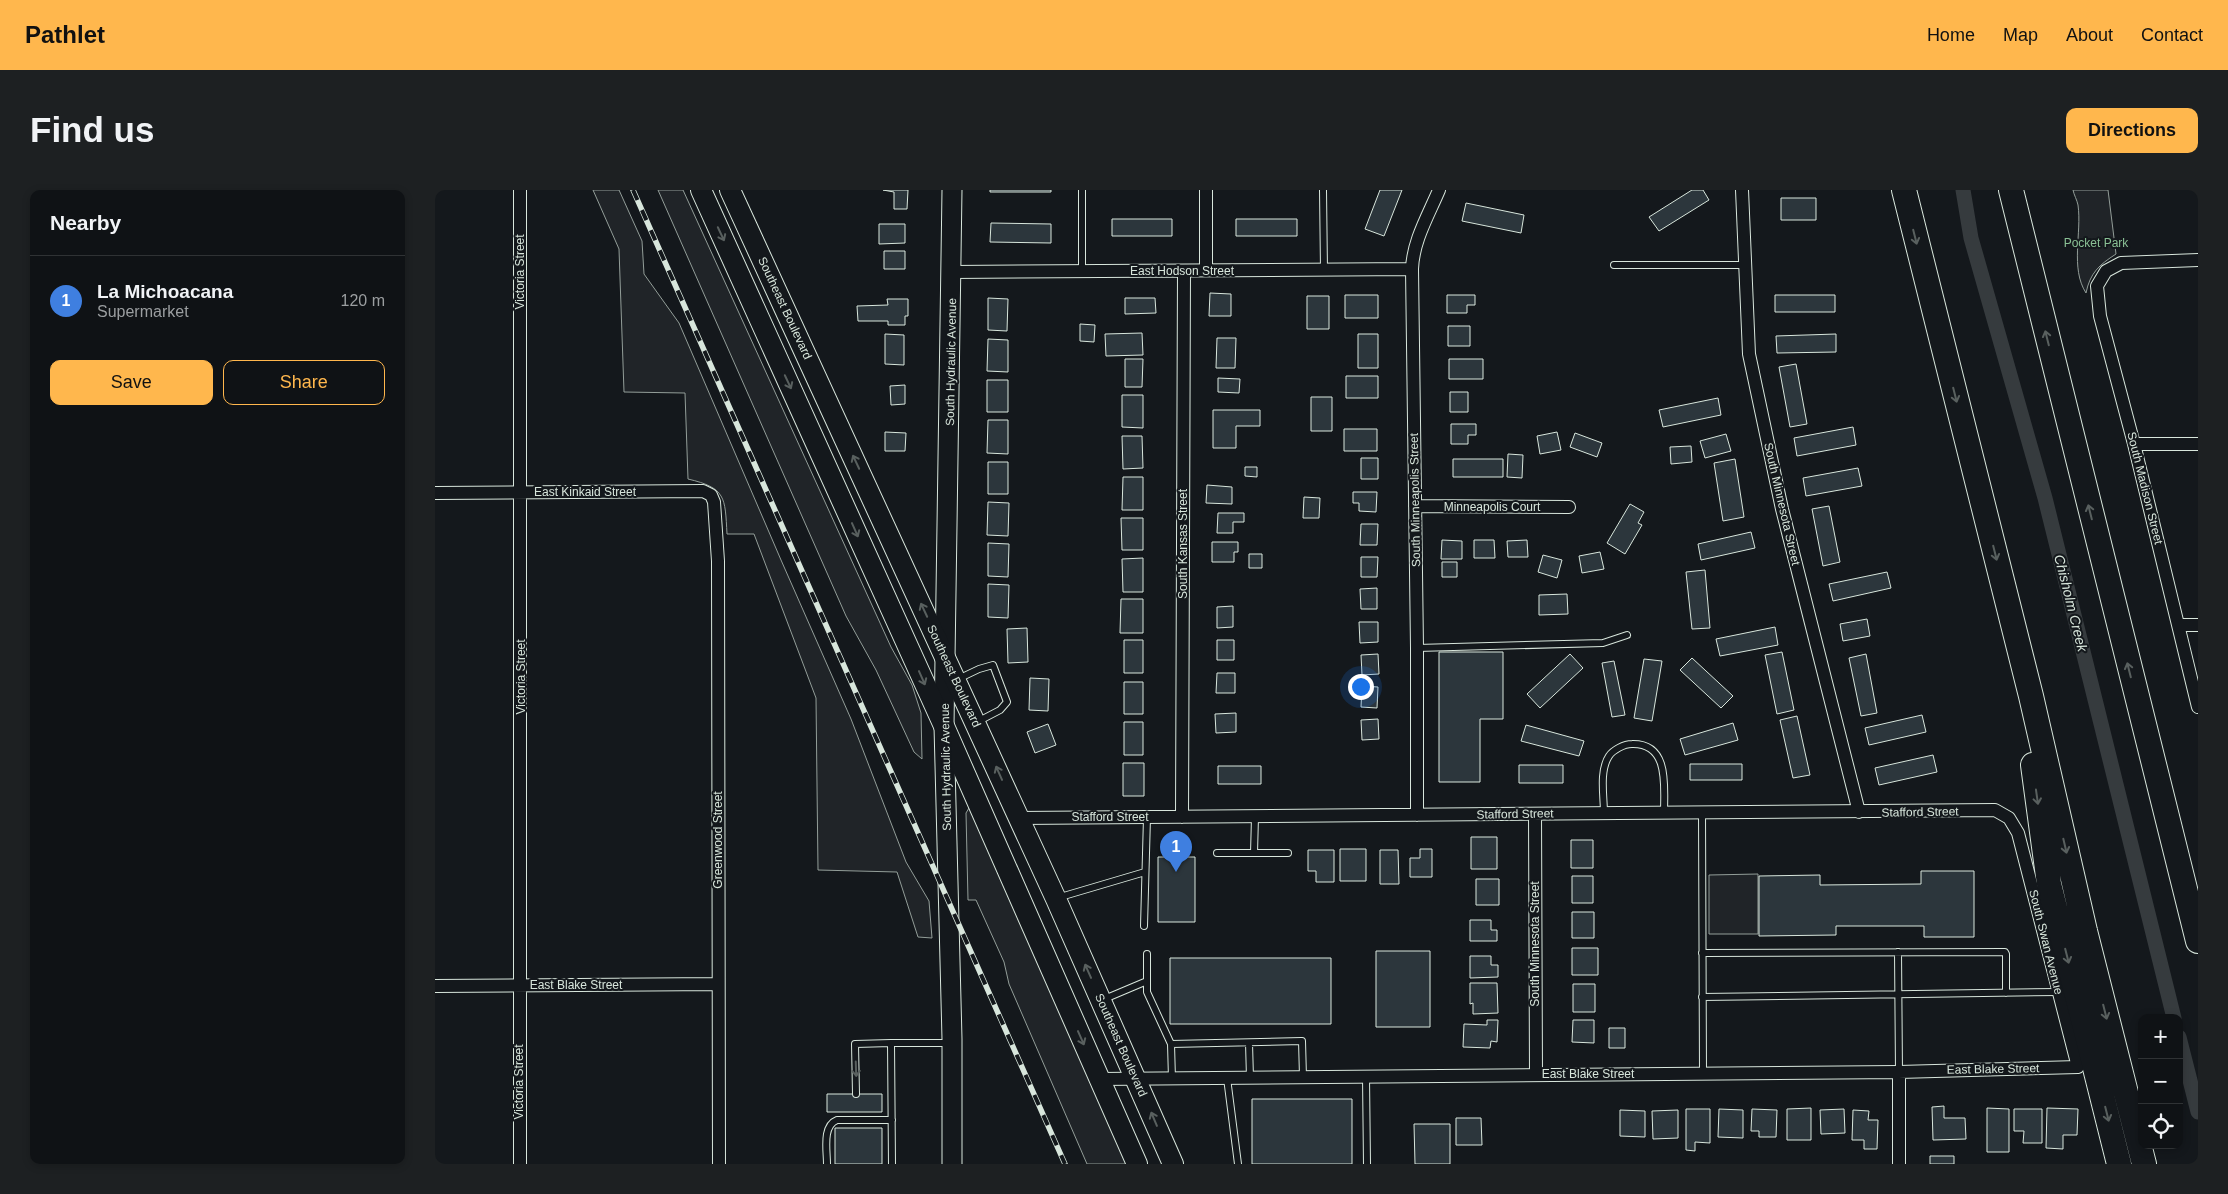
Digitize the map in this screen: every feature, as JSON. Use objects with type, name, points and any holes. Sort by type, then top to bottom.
[{"type":"highway","points":[[1904,190],[2031,696],[2085,931],[2144,1164]]},
{"type":"highway","points":[[2011,190],[2198,942]]},
{"type":"highway","points":[[2031,696],[2032,763],[2049,884],[2119,1164]]},
{"type":"highway","points":[[2141,717],[2198,889]]},
{"type":"main road","points":[[701,190],[944,726],[1137,1164]]},
{"type":"main road","name":"Southeast Boulevard","points":[[730,190],[976,723],[1173,1164]]},
{"type":"street","name":"Victoria Street","points":[[520,190],[520,1164]]},
{"type":"street","name":"South Hydraulic Avenue","points":[[952,1164],[952,1043],[944,726],[953,190]]},
{"type":"street","points":[[1206,190],[1206,270]]},
{"type":"street","name":"South Minneapolis Street","points":[[1417,815],[1412,254],[1439,190]]},
{"type":"street","name":"South Minnesota Street","points":[[1742,190],[1749,354],[1782,509],[1859,812]]},
{"type":"street","name":"South Madison Street","points":[[2198,260],[2121,263],[2106,271],[2097,286],[2100,316],[2134,444],[2198,707]]},
{"type":"street","name":"East Hodson Street","points":[[953,272],[1412,269]]},
{"type":"street","name":"South Kansas Street","points":[[1182,816],[1184,271]]},
{"type":"street","points":[[2134,444],[2198,444]]},
{"type":"street","name":"East Kinkaid Street","points":[[435,493],[703,491],[711,495],[714,502],[715,517]]},
{"type":"street","name":"Minneapolis Court","points":[[1415,506],[1569,507]]},
{"type":"street","name":"Greenwood Street","points":[[715,517],[718,561],[719,1164]]},
{"type":"street","points":[[2178,625],[2198,625]]},
{"type":"street","name":"Stafford Street","points":[[1019,818],[1995,810],[2009,818]]},
{"type":"street","name":"South Minnesota Street","points":[[1535,814],[1536,1075]]},
{"type":"street","name":"South Swan Avenue","points":[[2009,818],[2018,833],[2078,1068]]},
{"type":"street","name":"East Blake Street","points":[[435,986],[718,984]]},
{"type":"street","name":"East Blake Street","points":[[1099,1079],[1899,1072],[2078,1068]]},
{"type":"street","points":[[1899,1072],[1899,1164]]},
{"type":"lane","points":[[1081,190],[1082,271]]},
{"type":"lane","points":[[1323,190],[1324,270]]},
{"type":"lane","points":[[1614,265],[1744,264]]},
{"type":"lane","points":[[1417,648],[1603,643],[1627,636]]},
{"type":"lane","points":[[956,680],[979,669],[993,665],[1007,702],[1000,710],[976,723]]},
{"type":"lane","points":[[1604,813],[1604,770],[1609,756],[1621,747],[1632,744],[1648,747],[1660,757],[1664,775],[1665,813]]},
{"type":"lane","points":[[1702,813],[1703,1074]]},
{"type":"lane","points":[[1254,852],[1255,816]]},
{"type":"lane","points":[[1144,926],[1147,817]]},
{"type":"lane","points":[[1217,853],[1288,852]]},
{"type":"lane","points":[[1056,899],[1145,872]]},
{"type":"lane","points":[[1898,952],[1899,1072]]},
{"type":"lane","points":[[1702,954],[2005,952],[2006,993]]},
{"type":"lane","points":[[1147,954],[1147,992],[1171,1044],[1171,1079]]},
{"type":"lane","points":[[1101,1000],[1147,981]]},
{"type":"lane","points":[[1702,997],[2058,992]]},
{"type":"lane","points":[[1171,1044],[1302,1042],[1303,1078]]},
{"type":"lane","points":[[891,1043],[892,1164]]},
{"type":"lane","points":[[856,1094],[855,1044],[952,1043]]},
{"type":"lane","points":[[1249,1043],[1250,1078]]},
{"type":"lane","points":[[1365,1077],[1367,1164]]},
{"type":"lane","points":[[1227,1078],[1238,1164]]},
{"type":"lane","points":[[857,1112],[857,1120]]},
{"type":"lane","points":[[827,1164],[827,1129],[831,1123],[837,1120],[892,1120]]},
{"type":"green space","points":[[593,190],[619,190],[642,241],[644,274],[679,323],[851,719],[906,862],[929,901],[932,938],[918,937],[897,872],[818,870],[816,698],[754,534],[727,534],[724,503],[721,496],[710,486],[688,479],[685,393],[624,392],[619,249]]},
{"type":"green space","points":[[658,190],[683,190],[891,647],[912,685],[921,713],[922,759],[914,752],[876,670],[846,616]]},
{"type":"green space","name":"Pocket Park","points":[[2073,190],[2108,190],[2116,254],[2096,270],[2090,280],[2086,293],[2081,283],[2077,262],[2079,216]]},
{"type":"green space","points":[[969,808],[973,810],[1128,1164],[1087,1164],[1009,984],[1004,962],[976,900],[968,900],[966,813]]},
{"type":"green space","points":[[1758,874],[1758,934],[1709,934],[1709,875]]},
{"type":"building","points":[[883,190],[908,190],[907,209],[894,209],[894,192]]},
{"type":"building","points":[[990,190],[1051,190],[1051,192],[990,192]]},
{"type":"building","points":[[1380,190],[1402,190],[1384,236],[1365,229]]},
{"type":"building","points":[[1692,190],[1703,190],[1709,200],[1659,231],[1649,217]]},
{"type":"building","points":[[1781,198],[1816,198],[1816,220],[1781,220]]},
{"type":"building","points":[[1466,203],[1524,215],[1521,233],[1462,221]]},
{"type":"building","points":[[1112,219],[1172,219],[1172,236],[1112,236]]},
{"type":"building","points":[[1236,219],[1297,219],[1297,236],[1236,236]]},
{"type":"building","points":[[991,223],[1051,224],[1051,243],[990,242]]},
{"type":"building","points":[[879,224],[905,224],[905,243],[879,244]]},
{"type":"building","points":[[884,251],[905,251],[905,269],[884,269]]},
{"type":"building","points":[[1210,293],[1231,294],[1231,316],[1209,316]]},
{"type":"building","points":[[1345,295],[1378,295],[1378,318],[1345,318]]},
{"type":"building","points":[[1447,295],[1475,295],[1475,305],[1467,305],[1467,313],[1447,313]]},
{"type":"building","points":[[1775,295],[1835,295],[1835,312],[1775,312]]},
{"type":"building","points":[[1307,296],[1329,296],[1329,329],[1307,329]]},
{"type":"building","points":[[988,298],[1008,299],[1007,331],[988,330]]},
{"type":"building","points":[[1125,298],[1155,298],[1156,313],[1125,314]]},
{"type":"building","points":[[887,299],[908,299],[908,316],[905,316],[905,325],[888,325],[888,321],[858,321],[857,306],[888,305]]},
{"type":"building","points":[[1080,324],[1095,325],[1094,342],[1080,341]]},
{"type":"building","points":[[1448,326],[1470,326],[1470,346],[1448,346]]},
{"type":"building","points":[[1142,333],[1143,355],[1106,356],[1105,334]]},
{"type":"building","points":[[885,334],[904,335],[904,365],[885,364]]},
{"type":"building","points":[[1358,334],[1378,334],[1378,368],[1358,368]]},
{"type":"building","points":[[1836,334],[1836,352],[1777,353],[1776,336]]},
{"type":"building","points":[[1217,338],[1236,338],[1235,368],[1216,368]]},
{"type":"building","points":[[988,339],[1008,340],[1008,372],[987,371]]},
{"type":"building","points":[[1125,359],[1143,359],[1142,387],[1125,387]]},
{"type":"building","points":[[1449,359],[1483,359],[1483,379],[1449,379]]},
{"type":"building","points":[[1796,364],[1807,424],[1790,427],[1779,367]]},
{"type":"building","points":[[1346,376],[1378,376],[1378,398],[1346,398]]},
{"type":"building","points":[[1218,378],[1240,379],[1239,393],[1218,392]]},
{"type":"building","points":[[987,380],[1008,380],[1008,412],[987,412]]},
{"type":"building","points":[[905,385],[905,404],[891,405],[890,386]]},
{"type":"building","points":[[1450,392],[1468,392],[1468,412],[1450,412]]},
{"type":"building","points":[[1122,395],[1143,395],[1143,428],[1122,427]]},
{"type":"building","points":[[1311,397],[1332,397],[1332,431],[1311,431]]},
{"type":"building","points":[[1718,398],[1721,415],[1663,427],[1659,410]]},
{"type":"building","points":[[1213,410],[1260,410],[1260,426],[1236,426],[1236,448],[1213,448]]},
{"type":"building","points":[[988,420],[1008,420],[1008,454],[987,453]]},
{"type":"building","points":[[1451,424],[1476,424],[1476,435],[1468,435],[1468,444],[1451,444]]},
{"type":"building","points":[[1853,427],[1856,445],[1797,456],[1794,438]]},
{"type":"building","points":[[1344,429],[1377,429],[1377,451],[1344,451]]},
{"type":"building","points":[[885,432],[906,433],[905,451],[885,451]]},
{"type":"building","points":[[1557,432],[1561,450],[1540,454],[1537,436]]},
{"type":"building","points":[[1575,433],[1602,443],[1597,457],[1570,447]]},
{"type":"building","points":[[1726,434],[1731,451],[1705,458],[1700,441]]},
{"type":"building","points":[[1122,436],[1142,436],[1143,468],[1123,469]]},
{"type":"building","points":[[1691,446],[1692,462],[1671,464],[1670,447]]},
{"type":"building","points":[[1508,454],[1523,455],[1522,478],[1507,477]]},
{"type":"building","points":[[1361,458],[1378,458],[1378,479],[1361,479]]},
{"type":"building","points":[[1453,459],[1503,459],[1503,477],[1453,477]]},
{"type":"building","points":[[1735,459],[1744,517],[1723,521],[1714,463]]},
{"type":"building","points":[[988,462],[1008,462],[1008,494],[988,494]]},
{"type":"building","points":[[1245,467],[1257,467],[1257,477],[1245,476]]},
{"type":"building","points":[[1858,468],[1862,486],[1806,496],[1803,478]]},
{"type":"building","points":[[1123,477],[1143,477],[1143,510],[1122,510]]},
{"type":"building","points":[[1207,485],[1232,487],[1232,504],[1206,503]]},
{"type":"building","points":[[1353,492],[1377,492],[1376,512],[1359,511],[1359,503],[1353,503]]},
{"type":"building","points":[[1304,497],[1320,498],[1319,518],[1303,518]]},
{"type":"building","points":[[988,502],[1009,503],[1008,536],[987,535]]},
{"type":"building","points":[[1630,504],[1644,512],[1638,523],[1642,525],[1625,554],[1607,543]]},
{"type":"building","points":[[1829,506],[1840,562],[1823,566],[1812,509]]},
{"type":"building","points":[[1218,513],[1244,513],[1244,522],[1233,522],[1233,533],[1217,533]]},
{"type":"building","points":[[1121,518],[1143,518],[1143,550],[1122,550]]},
{"type":"building","points":[[1361,524],[1378,524],[1377,545],[1360,545]]},
{"type":"building","points":[[1751,532],[1755,548],[1701,560],[1698,544]]},
{"type":"building","points":[[1442,540],[1462,541],[1462,559],[1441,559]]},
{"type":"building","points":[[1474,540],[1494,540],[1495,558],[1474,558]]},
{"type":"building","points":[[1527,540],[1528,557],[1508,557],[1507,541]]},
{"type":"building","points":[[1212,542],[1238,542],[1238,552],[1234,552],[1234,562],[1212,562]]},
{"type":"building","points":[[988,543],[1009,544],[1008,577],[988,576]]},
{"type":"building","points":[[1600,552],[1604,569],[1582,573],[1579,556]]},
{"type":"building","points":[[1249,554],[1262,554],[1262,568],[1249,568]]},
{"type":"building","points":[[1543,555],[1562,560],[1557,578],[1538,572]]},
{"type":"building","points":[[1361,557],[1378,557],[1377,577],[1361,577]]},
{"type":"building","points":[[1143,558],[1143,592],[1123,592],[1122,559]]},
{"type":"building","points":[[1442,562],[1457,562],[1457,577],[1442,577]]},
{"type":"building","points":[[1705,570],[1710,628],[1692,629],[1686,572]]},
{"type":"building","points":[[1887,572],[1891,588],[1833,601],[1829,584]]},
{"type":"building","points":[[988,584],[1009,585],[1008,618],[988,617]]},
{"type":"building","points":[[1377,588],[1377,609],[1361,609],[1360,589]]},
{"type":"building","points":[[1567,594],[1568,614],[1539,615],[1539,595]]},
{"type":"building","points":[[1121,599],[1143,599],[1143,633],[1120,633]]},
{"type":"building","points":[[1233,606],[1233,627],[1217,628],[1217,607]]},
{"type":"building","points":[[1867,619],[1870,636],[1843,641],[1840,624]]},
{"type":"building","points":[[1359,622],[1378,622],[1378,642],[1360,643]]},
{"type":"building","points":[[1775,627],[1778,645],[1720,656],[1716,639]]},
{"type":"building","points":[[1027,628],[1028,662],[1008,663],[1007,629]]},
{"type":"building","points":[[1124,640],[1143,640],[1143,673],[1124,673]]},
{"type":"building","points":[[1217,640],[1234,640],[1234,660],[1217,660]]},
{"type":"building","points":[[1439,652],[1503,652],[1503,719],[1480,719],[1480,782],[1439,782]]},
{"type":"building","points":[[1782,652],[1794,710],[1777,714],[1765,655]]},
{"type":"building","points":[[1378,654],[1379,674],[1362,675],[1361,655]]},
{"type":"building","points":[[1570,654],[1583,668],[1540,708],[1527,694]]},
{"type":"building","points":[[1866,654],[1877,713],[1861,716],[1849,658]]},
{"type":"building","points":[[1692,658],[1733,696],[1721,708],[1680,670]]},
{"type":"building","points":[[1644,659],[1662,661],[1652,721],[1634,718]]},
{"type":"building","points":[[1614,661],[1625,715],[1612,717],[1602,663]]},
{"type":"building","points":[[1217,673],[1235,673],[1235,693],[1216,693]]},
{"type":"building","points":[[1030,678],[1049,679],[1048,711],[1029,710]]},
{"type":"building","points":[[1124,682],[1143,682],[1143,714],[1124,714]]},
{"type":"building","points":[[1362,686],[1378,687],[1377,708],[1361,707]]},
{"type":"building","points":[[1236,713],[1236,732],[1216,733],[1215,714]]},
{"type":"building","points":[[1922,715],[1926,732],[1869,745],[1865,728]]},
{"type":"building","points":[[1797,716],[1810,775],[1793,778],[1780,720]]},
{"type":"building","points":[[1378,719],[1379,739],[1362,740],[1361,720]]},
{"type":"building","points":[[1124,722],[1143,722],[1143,755],[1124,755]]},
{"type":"building","points":[[1733,723],[1738,740],[1685,755],[1680,739]]},
{"type":"building","points":[[1048,724],[1056,745],[1035,753],[1027,732]]},
{"type":"building","points":[[1526,725],[1584,741],[1579,756],[1521,741]]},
{"type":"building","points":[[1933,755],[1937,772],[1879,785],[1875,768]]},
{"type":"building","points":[[1123,763],[1144,763],[1144,796],[1123,796]]},
{"type":"building","points":[[1690,764],[1742,764],[1742,780],[1690,780]]},
{"type":"building","points":[[1519,765],[1563,765],[1563,783],[1519,783]]},
{"type":"building","points":[[1218,766],[1261,766],[1261,784],[1218,784]]},
{"type":"building","points":[[1471,837],[1497,837],[1497,869],[1471,869]]},
{"type":"building","points":[[1571,840],[1593,840],[1593,868],[1571,868]]},
{"type":"building","points":[[1340,849],[1366,849],[1366,881],[1340,881]]},
{"type":"building","points":[[1420,849],[1432,849],[1432,877],[1410,877],[1410,858],[1420,858]]},
{"type":"building","points":[[1308,850],[1334,850],[1334,882],[1316,882],[1316,871],[1308,871]]},
{"type":"building","points":[[1380,850],[1398,850],[1399,884],[1380,884]]},
{"type":"building","points":[[1158,857],[1195,857],[1195,922],[1158,922]]},
{"type":"building","points":[[1921,871],[1974,871],[1974,937],[1924,937],[1924,926],[1836,926],[1836,935],[1759,936],[1759,876],[1820,875],[1820,885],[1921,884]]},
{"type":"building","points":[[1572,876],[1593,876],[1593,903],[1572,903]]},
{"type":"building","points":[[1476,879],[1499,879],[1499,905],[1476,905]]},
{"type":"building","points":[[1572,912],[1594,912],[1594,938],[1572,938]]},
{"type":"building","points":[[1470,920],[1491,920],[1491,930],[1497,930],[1497,941],[1470,941]]},
{"type":"building","points":[[1572,948],[1598,948],[1598,975],[1572,975]]},
{"type":"building","points":[[1376,951],[1430,951],[1430,1027],[1376,1027]]},
{"type":"building","points":[[1470,956],[1491,956],[1491,965],[1498,965],[1498,977],[1470,978]]},
{"type":"building","points":[[1170,958],[1331,958],[1331,1024],[1170,1024]]},
{"type":"building","points":[[1470,983],[1497,983],[1498,1013],[1473,1014],[1473,1003],[1470,1004]]},
{"type":"building","points":[[1573,984],[1595,984],[1595,1012],[1573,1012]]},
{"type":"building","points":[[1487,1020],[1498,1020],[1497,1042],[1491,1041],[1490,1048],[1463,1047],[1464,1024],[1487,1025]]},
{"type":"building","points":[[1573,1020],[1594,1020],[1594,1043],[1572,1042]]},
{"type":"building","points":[[1609,1028],[1625,1028],[1625,1048],[1609,1048]]},
{"type":"building","points":[[827,1094],[882,1094],[882,1112],[827,1112]]},
{"type":"building","points":[[1252,1099],[1352,1099],[1352,1164],[1252,1164]]},
{"type":"building","points":[[1944,1106],[1944,1118],[1965,1118],[1966,1139],[1933,1140],[1932,1107]]},
{"type":"building","points":[[1811,1108],[1811,1140],[1787,1140],[1787,1109]]},
{"type":"building","points":[[1987,1108],[2009,1109],[2009,1152],[1987,1152]]},
{"type":"building","points":[[2047,1108],[2078,1109],[2077,1135],[2063,1135],[2063,1149],[2046,1148]]},
{"type":"building","points":[[1686,1109],[1710,1109],[1710,1143],[1695,1142],[1695,1151],[1686,1150]]},
{"type":"building","points":[[1719,1109],[1743,1110],[1743,1138],[1718,1137]]},
{"type":"building","points":[[1752,1109],[1777,1110],[1776,1137],[1759,1137],[1759,1131],[1751,1131]]},
{"type":"building","points":[[1844,1109],[1845,1133],[1821,1134],[1820,1110]]},
{"type":"building","points":[[2014,1109],[2042,1109],[2042,1143],[2023,1143],[2024,1131],[2014,1131]]},
{"type":"building","points":[[1620,1110],[1645,1111],[1645,1137],[1620,1136]]},
{"type":"building","points":[[1678,1110],[1678,1138],[1653,1139],[1652,1111]]},
{"type":"building","points":[[1853,1110],[1869,1111],[1868,1120],[1878,1120],[1877,1149],[1864,1149],[1864,1140],[1852,1140]]},
{"type":"building","points":[[1456,1118],[1481,1118],[1482,1145],[1456,1145]]},
{"type":"building","points":[[1414,1124],[1450,1124],[1450,1164],[1415,1164]]},
{"type":"building","points":[[835,1128],[882,1128],[882,1164],[835,1164]]},
{"type":"building","points":[[1930,1156],[1954,1156],[1954,1164],[1930,1164]]},
{"type":"waterway","name":"Chisholm Creek","points":[[1963,190],[1971,238],[2045,498],[2173,1014]]},
{"type":"waterway","name":"Chisholm Creek","points":[[2183,1053],[2198,1112]]},
{"type":"railway","points":[[633,190],[1065,1164]]},
{"type":"place","name":"La Michoacana","points":[[1176,872]]}]
